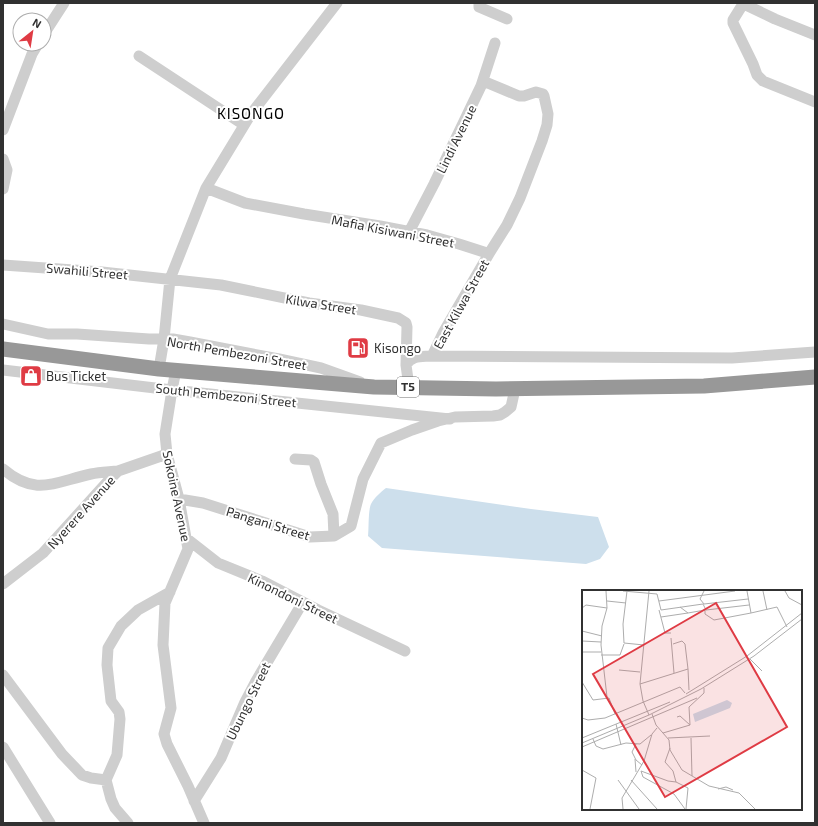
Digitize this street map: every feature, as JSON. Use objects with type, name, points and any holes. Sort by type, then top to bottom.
[{"type":"highway","name":"T5","points":[[3,349],[160,370],[176,370],[374,387],[515,389],[704,386],[815,377]]},
{"type":"street","points":[[52,22],[64,3]]},
{"type":"street","points":[[160,370],[170,279],[206,188],[251,114],[337,3]]},
{"type":"street","points":[[479,3],[479,7],[507,19]]},
{"type":"street","points":[[815,35],[775,19],[744,4],[733,20],[757,75],[763,81],[815,102]]},
{"type":"street","name":"Lindi Avenue","points":[[409,232],[434,184],[483,81],[496,43]]},
{"type":"street","points":[[3,130],[33,52]]},
{"type":"street","points":[[139,56],[244,125]]},
{"type":"street","points":[[483,81],[519,96],[536,92],[540,93],[544,96],[548,114],[542,141],[520,198],[507,225],[490,252]]},
{"type":"street","points":[[3,159],[7,170],[3,190]]},
{"type":"street","name":"Mafia Kisiwani Street","points":[[206,188],[245,203],[409,232],[459,244],[487,253],[490,252]]},
{"type":"street","name":"East Kilwa Street","points":[[432,356],[443,333],[490,252]]},
{"type":"street","name":"Swahili Street","points":[[3,265],[102,272],[170,279]]},
{"type":"street","name":"Kilwa Street","points":[[170,279],[221,285],[309,303],[361,310],[398,318],[406,323],[407,326],[406,365],[409,387]]},
{"type":"street","name":"North Pembezoni Street","points":[[3,324],[48,334],[77,334],[149,340],[164,339],[217,346],[321,368],[374,387]]},
{"type":"street","points":[[406,365],[414,357],[432,356],[732,358],[815,352]]},
{"type":"street","name":"South Pembezoni Street","points":[[3,370],[172,390],[450,419]]},
{"type":"street","name":"Sokoine Avenue","points":[[176,370],[165,434],[167,454],[179,499],[188,545],[187,552],[165,603],[163,645],[171,708],[164,734],[167,744],[188,786],[204,823]]},
{"type":"street","name":"Pangani Street","points":[[179,499],[203,503],[310,537],[334,536],[351,526],[363,480],[381,443],[412,430],[450,419],[493,416],[505,412],[510,407],[515,389]]},
{"type":"street","name":"Nyerere Avenue","points":[[3,584],[43,553],[118,471],[167,454]]},
{"type":"street","points":[[296,459],[311,460],[314,462],[333,514],[334,536]]},
{"type":"street","points":[[5,473],[17,480],[32,485],[43,486],[56,484],[91,474],[118,471]]},
{"type":"street","name":"Kinondoni Street","points":[[186,538],[218,563],[262,581],[405,651]]},
{"type":"street","points":[[128,823],[115,808],[110,799],[106,780],[117,755],[120,719],[119,712],[111,701],[107,665],[108,648],[121,626],[138,610],[170,592]]},
{"type":"street","name":"Ubungo Street","points":[[194,801],[221,758],[245,702],[256,681],[303,602]]},
{"type":"street","points":[[3,675],[62,754],[82,775],[106,780]]},
{"type":"street","points":[[3,747],[50,823]]},
{"type":"water","points":[[386,488],[598,517],[609,547],[600,559],[586,564],[382,548],[368,536],[369,515],[372,502]]},
{"type":"place","name":"Kisongo","points":[[358,348]]},
{"type":"place","name":"Bus Ticket","points":[[31,376]]},
{"type":"district","name":"KISONGO","points":[[251,114]]}]
